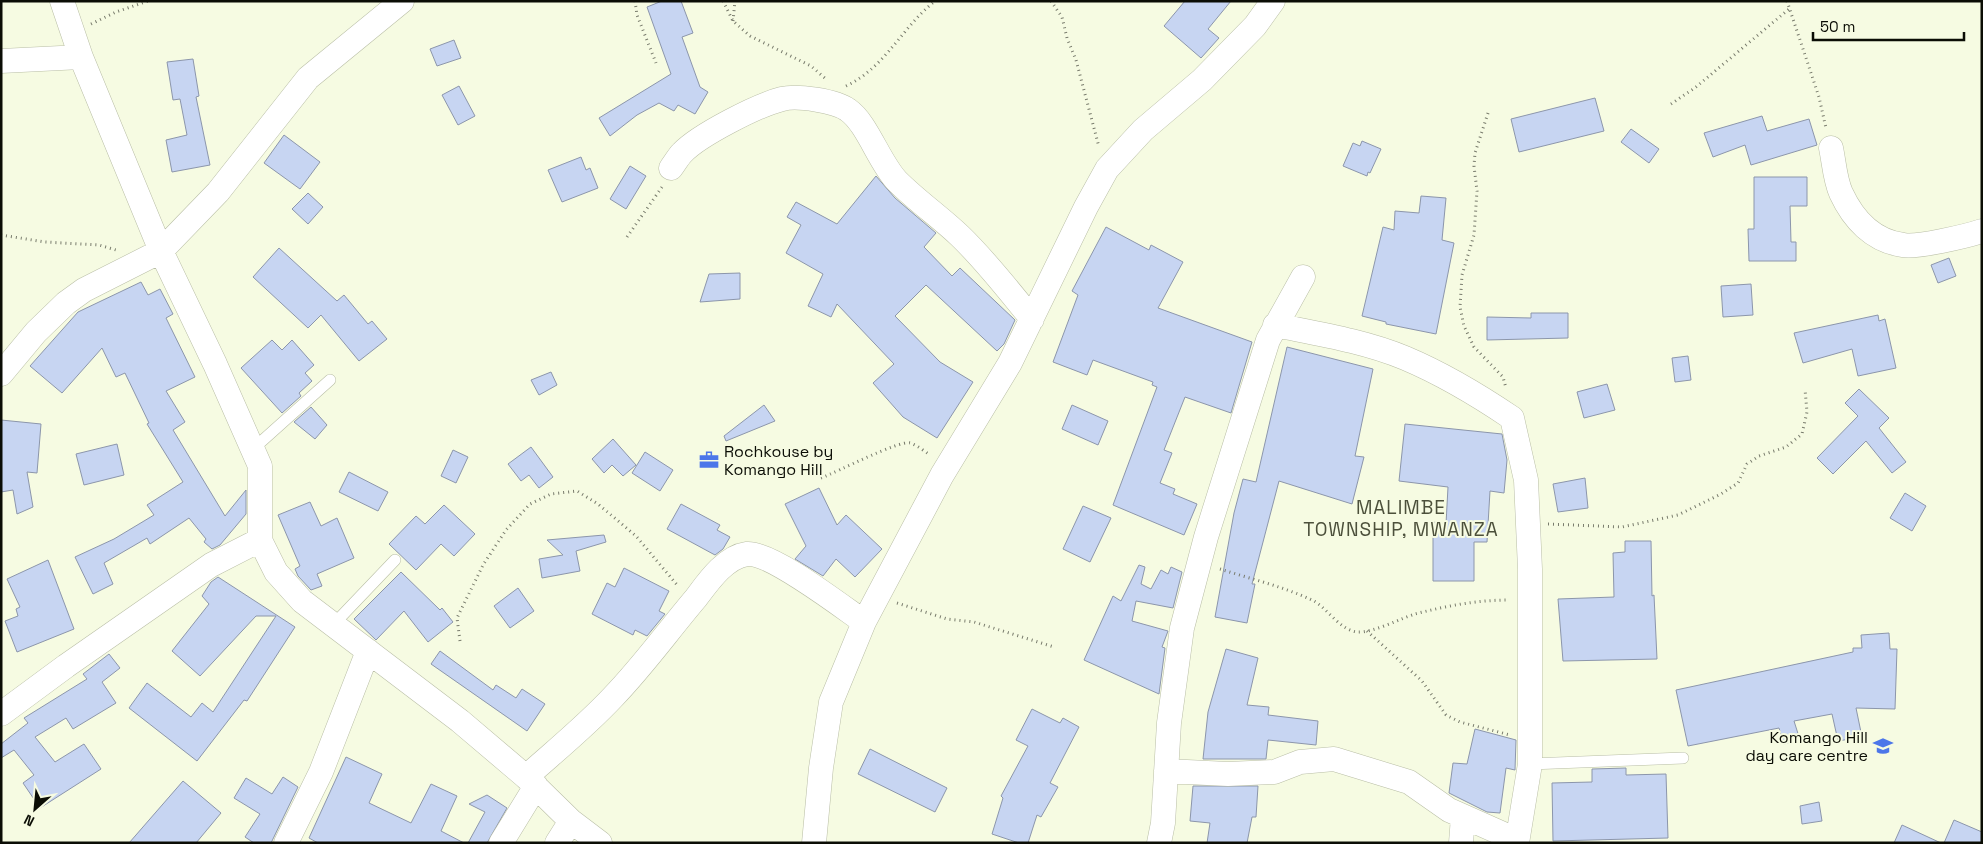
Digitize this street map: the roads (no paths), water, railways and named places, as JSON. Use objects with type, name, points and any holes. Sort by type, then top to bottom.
[{"type":"street","points":[[62,1],[154,255],[215,364],[260,466],[260,540],[276,572],[302,601],[460,721],[531,782],[570,821],[600,843]]},
{"type":"street","points":[[1,374],[36,332],[84,290],[154,255],[218,192],[308,78],[402,1]]},
{"type":"street","points":[[814,843],[821,768],[830,702],[864,622],[947,466],[1010,363],[1086,207],[1107,169],[1143,130],[1202,80],[1249,33],[1273,1]]},
{"type":"street","points":[[1,62],[81,57]]},
{"type":"street","points":[[671,168],[682,152],[728,123],[761,106],[783,98],[807,98],[848,110],[860,123],[881,162],[898,182],[962,238],[990,266],[1032,319]]},
{"type":"street","points":[[1831,148],[1840,192],[1855,220],[1876,236],[1903,246],[1965,236],[1982,231]]},
{"type":"street","points":[[1159,843],[1164,823],[1169,723],[1182,628],[1265,349],[1275,325],[1303,277]]},
{"type":"street","points":[[1166,771],[1228,774],[1274,772],[1300,762],[1334,759],[1409,782],[1449,810],[1503,834],[1517,843],[1530,764],[1529,600],[1526,480],[1512,418],[1473,392],[1405,358],[1344,338],[1275,325]]},
{"type":"street","points":[[1,714],[211,564],[260,540]]},
{"type":"street","points":[[500,843],[531,782],[612,698],[654,651],[713,576],[731,560],[746,554],[761,556],[814,587],[864,622]]},
{"type":"street","points":[[286,843],[321,772],[368,651]]},
{"type":"street","points":[[1461,843],[1463,817]]},
{"type":"street","points":[[557,843],[570,821]]},
{"type":"lane","points":[[253,450],[330,380]]},
{"type":"lane","points":[[333,625],[395,560]]},
{"type":"lane","points":[[1530,764],[1683,758]]},
{"type":"place","name":"Rochkouse by Komango Hill","points":[[709,460]]},
{"type":"place","name":"Komango Hill day care centre","points":[[1883,746]]},
{"type":"district","name":"MALIMBE TOWNSHIP, MWANZA","points":[[1401,518]]}]
